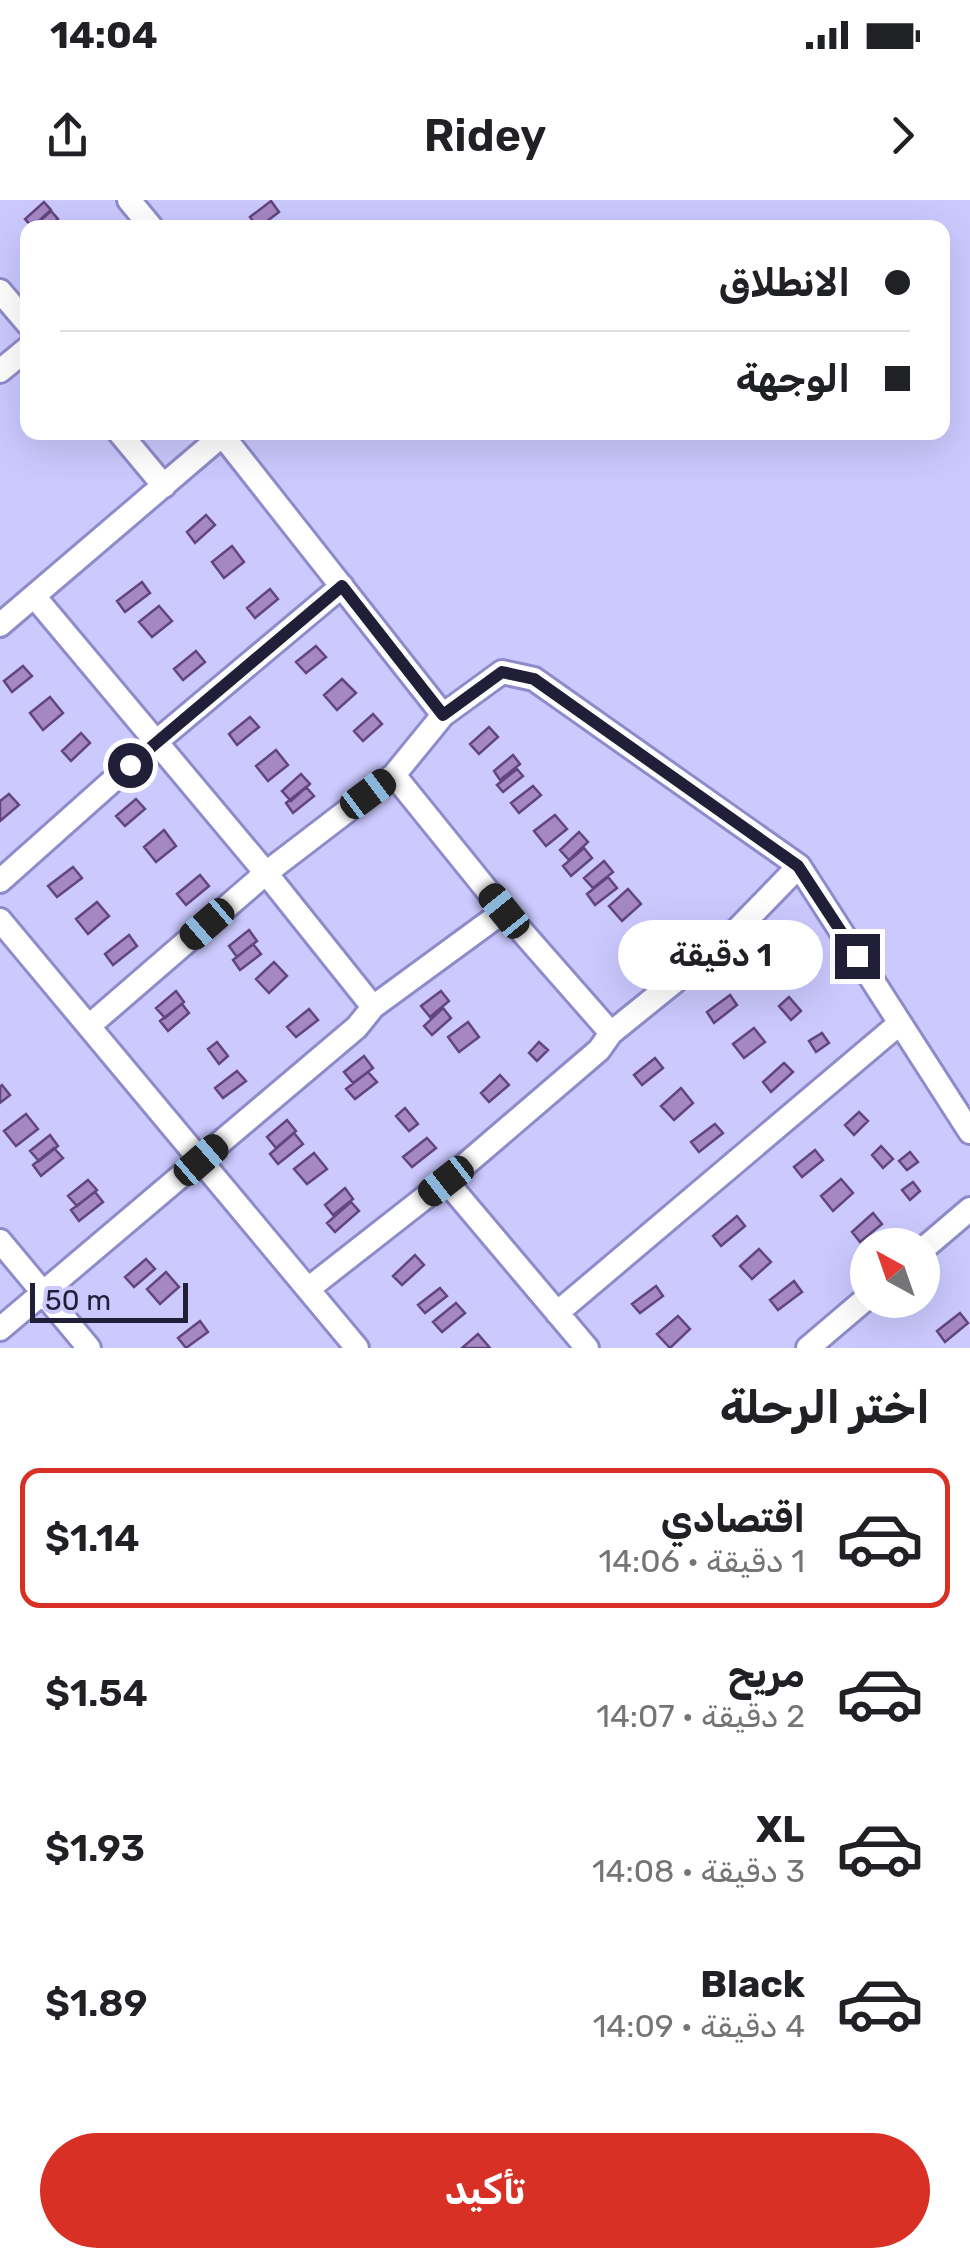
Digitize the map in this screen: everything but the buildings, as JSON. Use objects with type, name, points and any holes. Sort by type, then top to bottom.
[{"type":"street","points":[[129,200],[145,220]]},
{"type":"street","points":[[0,291],[20,315]]},
{"type":"street","points":[[0,372],[20,355]]},
{"type":"street","points":[[125,440],[164,486]]},
{"type":"street","points":[[0,625],[218,440]]},
{"type":"street","points":[[230,440],[443,715]]},
{"type":"street","points":[[0,881],[156,742],[342,586]]},
{"type":"street","points":[[34,596],[373,1007]]},
{"type":"street","points":[[89,1026],[266,873],[394,775],[443,715],[502,672],[534,679],[798,866],[970,1132]]},
{"type":"street","points":[[394,775],[504,911],[611,1033]]},
{"type":"street","points":[[308,1289],[446,1181],[599,1050],[611,1033],[731,936],[798,866]]},
{"type":"street","points":[[0,1329],[357,1027],[373,1007],[504,911]]},
{"type":"street","points":[[0,920],[358,1348]]},
{"type":"street","points":[[557,1313],[900,1022]]},
{"type":"street","points":[[446,1181],[586,1348]]},
{"type":"street","points":[[940,1235],[970,1209]]},
{"type":"street","points":[[0,1241],[90,1348]]},
{"type":"street","points":[[808,1348],[850,1312]]},
{"type":"route","points":[[130,765],[342,586],[443,715],[502,672],[534,679],[798,866],[857,956]]}]
